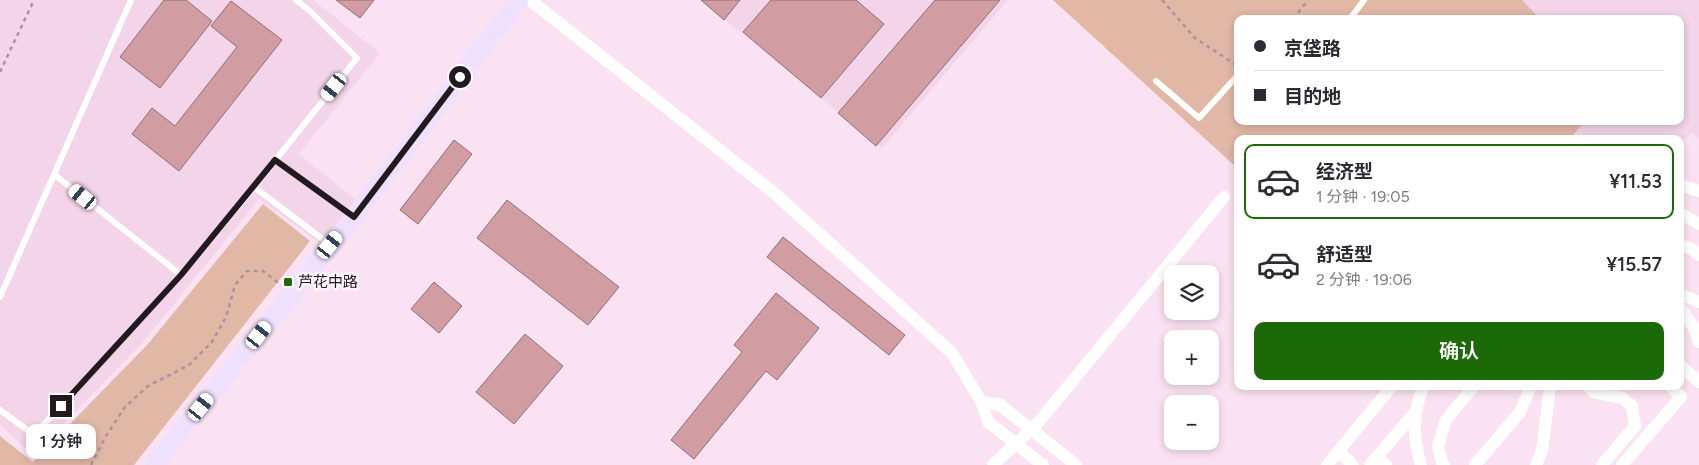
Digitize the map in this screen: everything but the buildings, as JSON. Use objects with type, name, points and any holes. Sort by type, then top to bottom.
[{"type":"street","points":[[154,465],[354,217],[519,0]]},
{"type":"street","points":[[530,0],[773,192],[952,353],[982,403],[988,422],[1042,465]]},
{"type":"street","points":[[1684,187],[1699,191]]},
{"type":"street","points":[[993,465],[1031,429],[1224,197]]},
{"type":"street","points":[[1684,216],[1699,224]]},
{"type":"street","points":[[1684,246],[1699,255]]},
{"type":"street","points":[[1684,296],[1699,302]]},
{"type":"street","points":[[1684,313],[1693,326],[1699,342]]},
{"type":"street","points":[[1684,369],[1699,382]]},
{"type":"street","points":[[1327,465],[1389,390]]},
{"type":"street","points":[[1420,465],[1416,449],[1414,426],[1422,390]]},
{"type":"street","points":[[1444,465],[1438,446],[1446,420],[1471,390]]},
{"type":"street","points":[[1475,465],[1520,412],[1528,390]]},
{"type":"street","points":[[1536,465],[1542,451],[1550,390]]},
{"type":"street","points":[[1592,390],[1622,398],[1632,406],[1635,426],[1602,465]]},
{"type":"street","points":[[1622,465],[1681,397],[1674,390]]},
{"type":"street","points":[[982,403],[999,404],[1076,465]]},
{"type":"street","points":[[1378,462],[1418,409]]},
{"type":"street","points":[[1338,451],[1353,465]]},
{"type":"lane","points":[[0,297],[131,0]]},
{"type":"lane","points":[[0,410],[34,435],[181,275],[357,58],[312,12],[296,0]]},
{"type":"lane","points":[[1353,15],[1364,0]]},
{"type":"lane","points":[[1156,81],[1199,118],[1234,79]]},
{"type":"lane","points":[[275,160],[354,217]]},
{"type":"lane","points":[[55,174],[181,275]]},
{"type":"lane","points":[[254,187],[330,245]]},
{"type":"path","points":[[0,72],[34,0]]},
{"type":"path","points":[[1162,0],[1195,38],[1234,63]]},
{"type":"path","points":[[1296,15],[1308,0]]},
{"type":"path","points":[[91,465],[106,436],[125,407],[148,386],[189,365],[212,342],[226,317],[235,285],[247,271],[263,271],[292,293]]},
{"type":"shaded area","points":[[0,0],[313,0],[380,53],[299,154],[356,200],[320,243],[259,199],[144,341],[33,455],[0,425]]},
{"type":"shaded area","points":[[701,0],[1008,0],[882,148]]},
{"type":"shaded area","points":[[1053,0],[1522,0],[1536,15],[1234,15],[1234,125],[1582,125],[1573,135],[1234,135],[1234,165]]},
{"type":"shaded area","points":[[1522,0],[1699,0],[1699,139],[1692,133],[1684,139],[1684,135],[1573,135],[1582,125],[1684,125],[1684,15],[1536,15]]},
{"type":"shaded area","points":[[263,204],[310,241],[134,465],[0,465],[0,436],[33,462],[148,344]]},
{"type":"place","name":"芦花中路","points":[[288,282]]},
{"type":"route","points":[[61,406],[181,275],[275,160],[354,217],[460,77]]}]
